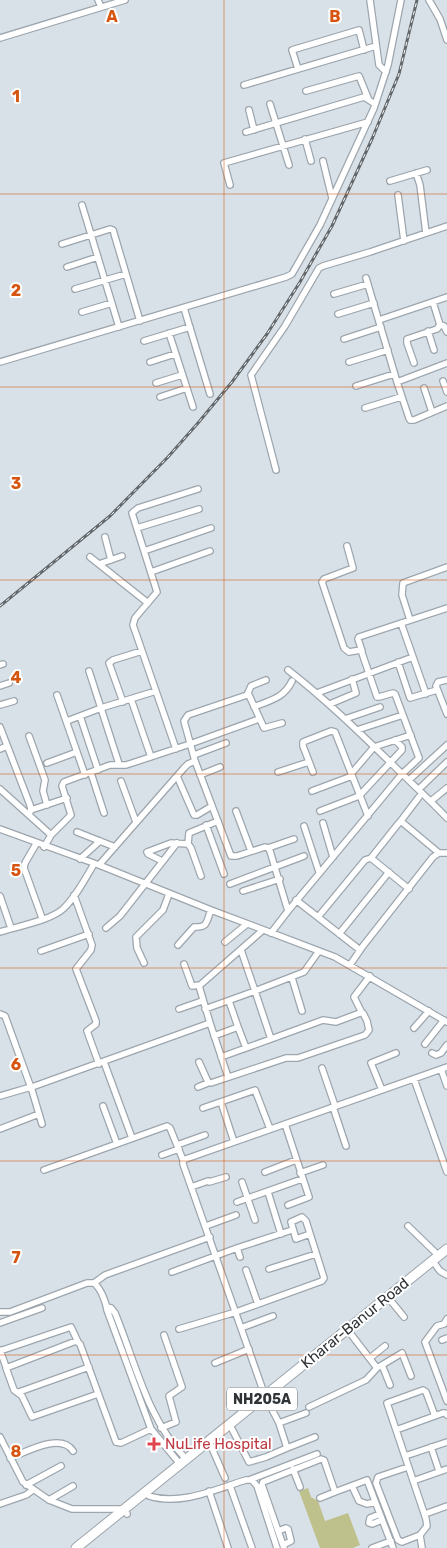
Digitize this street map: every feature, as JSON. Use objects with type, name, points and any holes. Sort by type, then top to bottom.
[{"type":"highway","name":"Kharar-Banur Road","points":[[76,1548],[126,1512],[180,1466],[440,1258],[447,1249]]},
{"type":"highway","name":"NH205A","points":[[85,1548],[126,1512],[149,1496],[180,1466],[211,1446],[266,1398],[391,1301],[440,1258]]},
{"type":"street","points":[[98,0],[101,7]]},
{"type":"street","points":[[0,38],[122,0]]},
{"type":"street","points":[[370,0],[379,66],[386,72]]},
{"type":"street","points":[[428,0],[440,19],[447,40]]},
{"type":"street","points":[[0,362],[290,276],[320,226],[368,122],[386,72],[398,1]]},
{"type":"street","points":[[298,69],[292,50],[359,30],[364,50]]},
{"type":"street","points":[[244,85],[376,46]]},
{"type":"street","points":[[306,91],[357,76],[361,78],[368,98],[375,104]]},
{"type":"street","points":[[246,132],[364,97],[368,98]]},
{"type":"street","points":[[270,104],[289,165]]},
{"type":"street","points":[[248,110],[254,130]]},
{"type":"street","points":[[230,185],[224,163],[368,122]]},
{"type":"street","points":[[305,139],[311,161]]},
{"type":"street","points":[[323,161],[332,198]]},
{"type":"street","points":[[390,181],[427,170]]},
{"type":"street","points":[[416,173],[420,185],[426,233]]},
{"type":"street","points":[[398,195],[404,241]]},
{"type":"street","points":[[82,205],[118,326]]},
{"type":"street","points":[[276,470],[251,379],[252,373],[285,326],[321,266],[447,226]]},
{"type":"street","points":[[62,244],[113,230],[140,320]]},
{"type":"street","points":[[68,267],[98,257]]},
{"type":"street","points":[[75,289],[126,274]]},
{"type":"street","points":[[366,278],[394,374],[410,420],[447,406]]},
{"type":"street","points":[[334,294],[368,284]]},
{"type":"street","points":[[379,320],[447,297]]},
{"type":"street","points":[[82,312],[112,302]]},
{"type":"street","points":[[433,302],[440,325],[444,326],[447,332]]},
{"type":"street","points":[[338,314],[374,303]]},
{"type":"street","points":[[184,308],[210,394]]},
{"type":"street","points":[[414,362],[407,339],[428,332],[440,325]]},
{"type":"street","points":[[144,341],[190,327]]},
{"type":"street","points":[[344,339],[381,327]]},
{"type":"street","points":[[428,332],[434,350]]},
{"type":"street","points":[[169,333],[193,407]]},
{"type":"street","points":[[349,362],[388,350]]},
{"type":"street","points":[[150,362],[175,354]]},
{"type":"street","points":[[397,382],[447,363]]},
{"type":"street","points":[[156,383],[182,374]]},
{"type":"street","points":[[356,386],[394,374]]},
{"type":"street","points":[[443,380],[447,392]]},
{"type":"street","points":[[160,397],[187,388]]},
{"type":"street","points":[[424,388],[432,412]]},
{"type":"street","points":[[365,408],[402,397]]},
{"type":"street","points":[[176,749],[133,621],[157,592],[132,513],[135,510],[198,489]]},
{"type":"street","points":[[137,528],[199,510]]},
{"type":"street","points":[[144,551],[211,528]]},
{"type":"street","points":[[105,537],[111,560]]},
{"type":"street","points":[[347,546],[353,568],[324,579],[322,582],[344,648],[348,652],[359,649],[362,651]]},
{"type":"street","points":[[151,572],[210,551]]},
{"type":"street","points":[[99,564],[122,556]]},
{"type":"street","points":[[90,557],[148,603]]},
{"type":"street","points":[[410,620],[402,595],[403,583],[447,567]]},
{"type":"street","points":[[385,721],[358,637],[447,608]]},
{"type":"street","points":[[401,623],[426,694]]},
{"type":"street","points":[[123,702],[109,663],[113,660],[142,652]]},
{"type":"street","points":[[317,693],[413,657]]},
{"type":"street","points":[[398,662],[410,698],[412,699],[437,690]]},
{"type":"street","points":[[288,670],[330,704],[446,815]]},
{"type":"street","points":[[89,671],[119,764]]},
{"type":"street","points":[[330,704],[356,693],[352,679]]},
{"type":"street","points":[[266,680],[252,686],[248,693],[186,716],[184,721],[194,758],[231,856],[294,840]]},
{"type":"street","points":[[447,680],[436,684],[447,714]]},
{"type":"street","points":[[254,707],[284,694],[292,681]]},
{"type":"street","points":[[0,686],[9,683]]},
{"type":"street","points":[[67,721],[156,691]]},
{"type":"street","points":[[248,693],[264,728],[282,723]]},
{"type":"street","points":[[271,933],[319,872],[402,774],[419,758],[395,693],[379,698],[377,696]]},
{"type":"street","points":[[57,695],[77,752],[104,813]]},
{"type":"street","points":[[131,699],[150,757]]},
{"type":"street","points":[[0,705],[14,701]]},
{"type":"street","points":[[345,719],[380,707]]},
{"type":"street","points":[[357,730],[403,715]]},
{"type":"street","points":[[80,716],[98,770]]},
{"type":"street","points":[[44,846],[51,835],[71,815],[63,784],[110,765],[126,764],[176,749],[259,719]]},
{"type":"street","points":[[0,727],[30,812]]},
{"type":"street","points":[[313,772],[302,746],[303,742],[333,731],[336,734],[368,816]]},
{"type":"street","points":[[312,791],[351,775],[374,747],[411,735]]},
{"type":"street","points":[[29,736],[45,780],[44,794],[47,805]]},
{"type":"street","points":[[320,811],[359,796],[402,748],[396,740]]},
{"type":"street","points":[[0,932],[60,911],[96,865],[115,847],[188,764],[194,758],[226,743]]},
{"type":"street","points":[[409,780],[447,745]]},
{"type":"street","points":[[0,749],[8,746]]},
{"type":"street","points":[[47,763],[77,752]]},
{"type":"street","points":[[278,772],[309,762]]},
{"type":"street","points":[[419,789],[447,762]]},
{"type":"street","points":[[200,775],[220,767]]},
{"type":"street","points":[[177,776],[194,815],[212,806]]},
{"type":"street","points":[[121,781],[136,822]]},
{"type":"street","points":[[431,801],[447,788]]},
{"type":"street","points":[[0,789],[30,812],[51,835]]},
{"type":"street","points":[[318,917],[365,860],[371,858],[419,797]]},
{"type":"street","points":[[30,812],[66,798]]},
{"type":"street","points":[[236,812],[251,851]]},
{"type":"street","points":[[201,876],[188,844],[189,833],[218,821]]},
{"type":"street","points":[[400,822],[439,853]]},
{"type":"street","points":[[323,823],[333,857]]},
{"type":"street","points":[[206,825],[224,874]]},
{"type":"street","points":[[304,826],[319,872]]},
{"type":"street","points":[[0,830],[319,951],[350,965],[445,1021],[425,1044]]},
{"type":"street","points":[[77,832],[115,847]]},
{"type":"street","points":[[80,859],[100,841]]},
{"type":"street","points":[[106,928],[120,916],[178,843]]},
{"type":"street","points":[[36,844],[24,868],[42,918]]},
{"type":"street","points":[[162,861],[147,852],[169,844],[188,844]]},
{"type":"street","points":[[268,848],[280,879],[288,911]]},
{"type":"street","points":[[350,965],[433,857],[439,853],[447,853]]},
{"type":"street","points":[[230,884],[304,856]]},
{"type":"street","points":[[371,858],[409,889]]},
{"type":"street","points":[[339,934],[389,872]]},
{"type":"street","points":[[244,891],[280,879]]},
{"type":"street","points":[[144,963],[137,948],[136,939],[142,930],[163,910],[169,894]]},
{"type":"street","points":[[74,895],[92,944],[92,948],[76,969],[96,1022],[87,1031],[132,1138]]},
{"type":"street","points":[[0,898],[12,928]]},
{"type":"street","points":[[296,900],[360,950]]},
{"type":"street","points":[[178,945],[194,927],[203,927],[211,910]]},
{"type":"street","points":[[225,942],[247,924]]},
{"type":"street","points":[[184,964],[192,986],[200,985],[263,930]]},
{"type":"street","points":[[40,951],[89,934]]},
{"type":"street","points":[[241,950],[271,1039]]},
{"type":"street","points":[[205,1009],[292,978],[306,971],[319,951]]},
{"type":"street","points":[[198,1087],[286,1058],[298,1058],[368,1034],[368,1024],[354,997],[370,976]]},
{"type":"street","points":[[292,978],[302,1011]]},
{"type":"street","points":[[200,985],[202,1001],[228,1077]]},
{"type":"street","points":[[179,1009],[202,1001]]},
{"type":"street","points":[[229,1001],[246,1048]]},
{"type":"street","points":[[414,1028],[429,1011]]},
{"type":"street","points":[[221,1058],[323,1020],[334,1022],[362,1013]]},
{"type":"street","points":[[0,1014],[5,1016],[31,1087],[42,1124]]},
{"type":"street","points":[[0,1096],[102,1063],[210,1024]]},
{"type":"street","points":[[214,1036],[238,1027]]},
{"type":"street","points":[[432,1053],[436,1055],[441,1053],[447,1045]]},
{"type":"street","points":[[382,1090],[371,1063],[396,1053]]},
{"type":"street","points":[[199,1062],[208,1083]]},
{"type":"street","points":[[322,1068],[346,1146]]},
{"type":"street","points":[[183,1160],[444,1068],[447,1086]]},
{"type":"street","points":[[414,1079],[447,1172]]},
{"type":"street","points":[[204,1108],[255,1090],[270,1129]]},
{"type":"street","points":[[221,1102],[234,1142]]},
{"type":"street","points":[[103,1106],[117,1144]]},
{"type":"street","points":[[0,1129],[39,1114]]},
{"type":"street","points":[[285,1124],[309,1197],[288,1205]]},
{"type":"street","points":[[44,1170],[168,1126],[183,1160],[266,1398],[279,1423],[287,1448]]},
{"type":"street","points":[[162,1155],[205,1135]]},
{"type":"street","points":[[265,1172],[296,1160]]},
{"type":"street","points":[[237,1202],[268,1192],[323,1165]]},
{"type":"street","points":[[191,1187],[226,1177]]},
{"type":"street","points":[[242,1182],[255,1220]]},
{"type":"street","points":[[268,1192],[281,1234]]},
{"type":"street","points":[[206,1226],[236,1215]]},
{"type":"street","points":[[179,1329],[236,1312],[323,1281],[310,1234],[303,1217],[291,1222],[296,1239],[310,1234]]},
{"type":"street","points":[[408,1226],[440,1258],[440,1271],[447,1275]]},
{"type":"street","points":[[172,1272],[292,1230]]},
{"type":"street","points":[[0,1312],[10,1312],[94,1282],[105,1275],[210,1237]]},
{"type":"street","points":[[237,1248],[240,1257]]},
{"type":"street","points":[[269,1269],[316,1254]]},
{"type":"street","points":[[246,1270],[258,1304]]},
{"type":"street","points":[[94,1282],[98,1286],[107,1307],[152,1429],[180,1466]]},
{"type":"street","points":[[391,1301],[404,1317]]},
{"type":"street","points":[[107,1307],[111,1308],[115,1313],[148,1401],[161,1428],[173,1446],[180,1466]]},
{"type":"street","points":[[0,1323],[42,1308]]},
{"type":"street","points":[[241,1328],[273,1316]]},
{"type":"street","points":[[447,1319],[444,1324],[437,1326],[425,1342],[447,1401]]},
{"type":"street","points":[[98,1394],[32,1417],[19,1392],[14,1390],[0,1350],[71,1327],[80,1344],[118,1443],[152,1429]]},
{"type":"street","points":[[350,1333],[370,1358],[380,1366],[390,1386]]},
{"type":"street","points":[[161,1428],[176,1422],[169,1396],[182,1387],[164,1335]]},
{"type":"street","points":[[6,1367],[78,1342]]},
{"type":"street","points":[[370,1358],[385,1346]]},
{"type":"street","points":[[215,1363],[249,1349]]},
{"type":"street","points":[[310,1406],[366,1380],[380,1366],[402,1352],[411,1376]]},
{"type":"street","points":[[19,1392],[89,1367]]},
{"type":"street","points":[[408,1467],[378,1477],[376,1483],[398,1540],[402,1542],[420,1535],[427,1526],[425,1514],[387,1404],[389,1401],[423,1390],[426,1392],[434,1416]]},
{"type":"street","points":[[279,1423],[306,1413]]},
{"type":"street","points":[[396,1430],[443,1413],[447,1415]]},
{"type":"street","points":[[232,1429],[249,1462],[315,1437]]},
{"type":"street","points":[[0,1437],[26,1485],[49,1500],[72,1509],[126,1512]]},
{"type":"street","points":[[405,1456],[447,1442]]},
{"type":"street","points":[[10,1458],[54,1443],[66,1444],[73,1450]]},
{"type":"street","points":[[211,1446],[226,1478]]},
{"type":"street","points":[[431,1447],[439,1471]]},
{"type":"street","points":[[149,1496],[167,1500],[185,1498],[250,1480],[317,1454]]},
{"type":"street","points":[[281,1547],[278,1531],[262,1485],[266,1479],[322,1459],[335,1492]]},
{"type":"street","points":[[26,1485],[61,1466]]},
{"type":"street","points":[[293,1469],[300,1487]]},
{"type":"street","points":[[413,1481],[447,1469]]},
{"type":"street","points":[[250,1480],[257,1486],[281,1547]]},
{"type":"street","points":[[320,1498],[367,1480],[393,1548]]},
{"type":"street","points":[[49,1500],[73,1486]]},
{"type":"street","points":[[230,1486],[252,1548]]},
{"type":"street","points":[[352,1486],[359,1501],[367,1504],[375,1502]]},
{"type":"street","points":[[0,1504],[26,1495],[33,1490]]},
{"type":"street","points":[[209,1491],[228,1548]]},
{"type":"street","points":[[425,1514],[447,1506]]},
{"type":"street","points":[[380,1514],[370,1518],[370,1523],[382,1520]]},
{"type":"street","points":[[278,1531],[286,1528],[291,1541],[281,1547]]},
{"type":"street","points":[[420,1535],[422,1548]]},
{"type":"street","points":[[372,1548],[390,1541]]},
{"type":"green space","points":[[308,1488],[311,1497],[318,1501],[325,1521],[348,1513],[360,1545],[353,1548],[320,1548],[299,1491]]},
{"type":"railway","points":[[0,606],[110,516],[168,457],[232,382],[267,334],[332,226],[372,139],[399,74],[417,0]]},
{"type":"place","name":"NuLife Hospital","points":[[154,1444]]}]
